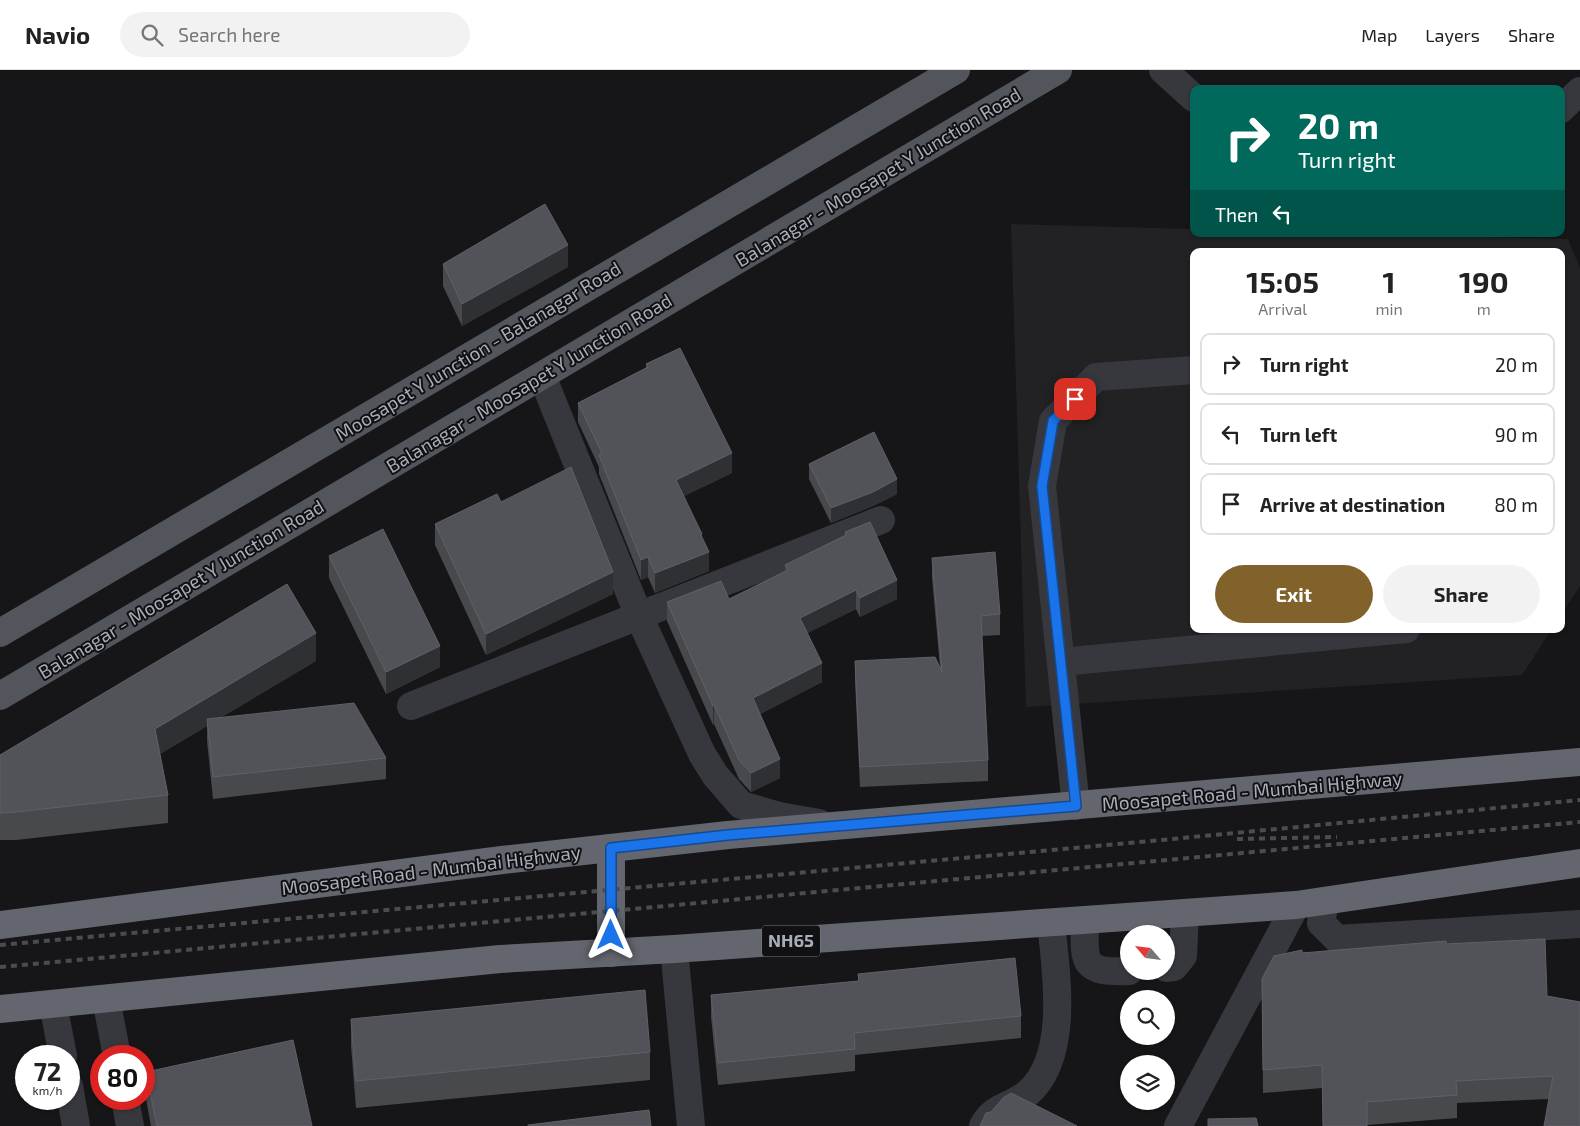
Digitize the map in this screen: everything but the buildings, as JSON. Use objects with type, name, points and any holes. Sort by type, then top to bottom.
[{"type":"highway","name":"Moosapet Road - Mumbai Highway","points":[[0,925],[502,860],[611,848],[835,826],[1580,762]]},
{"type":"highway","points":[[611,848],[612,953]]},
{"type":"highway","name":"NH65","points":[[0,1009],[500,959],[674,949],[1296,906],[1580,863]]},
{"type":"main road","name":"Moosapet Y Junction - Balanagar Road","points":[[0,633],[926,77],[956,70]]},
{"type":"main road","name":"Balanagar - Moosapet Y Junction Road","points":[[0,696],[1058,70]]},
{"type":"street","points":[[1163,70],[1190,94]]},
{"type":"street","points":[[1565,105],[1580,91]]},
{"type":"street","points":[[1076,806],[1042,486],[1053,421],[1096,378],[1190,370]]},
{"type":"street","points":[[542,376],[639,616],[702,754],[715,775],[741,805],[779,816],[835,826]]},
{"type":"street","points":[[411,706],[880,520]]},
{"type":"street","points":[[1061,662],[1364,633]]},
{"type":"street","points":[[1325,901],[1320,924],[1336,939],[1580,924]]},
{"type":"street","points":[[1178,1126],[1296,906]]},
{"type":"street","points":[[1175,966],[1183,956],[1185,914]]},
{"type":"street","points":[[1084,920],[1084,956],[1098,970],[1120,971]]},
{"type":"street","points":[[983,1126],[994,1111],[1013,1104],[1028,1093],[1040,1079],[1049,1063],[1056,1024],[1056,982],[1052,923]]},
{"type":"street","points":[[674,949],[691,1126]]},
{"type":"street","points":[[106,999],[115,1045]]},
{"type":"street","points":[[53,1004],[61,1045]]},
{"type":"street","points":[[73,1110],[76,1126]]},
{"type":"street","points":[[127,1110],[130,1126]]},
{"type":"shaded area","points":[[1011,224],[1190,229],[1190,237],[1489,237],[1568,239],[1580,268],[1580,586],[1565,609],[1565,248],[1190,248],[1190,633],[1549,633],[1522,675],[1026,707]]},
{"type":"railway","points":[[0,945],[1151,841],[1580,800]]},
{"type":"railway","points":[[0,967],[1580,822]]},
{"type":"railway","points":[[1237,839],[1337,837]]},
{"type":"route","points":[[611,935],[611,848],[728,835],[1076,806],[1042,486],[1053,421],[1075,399]]}]
